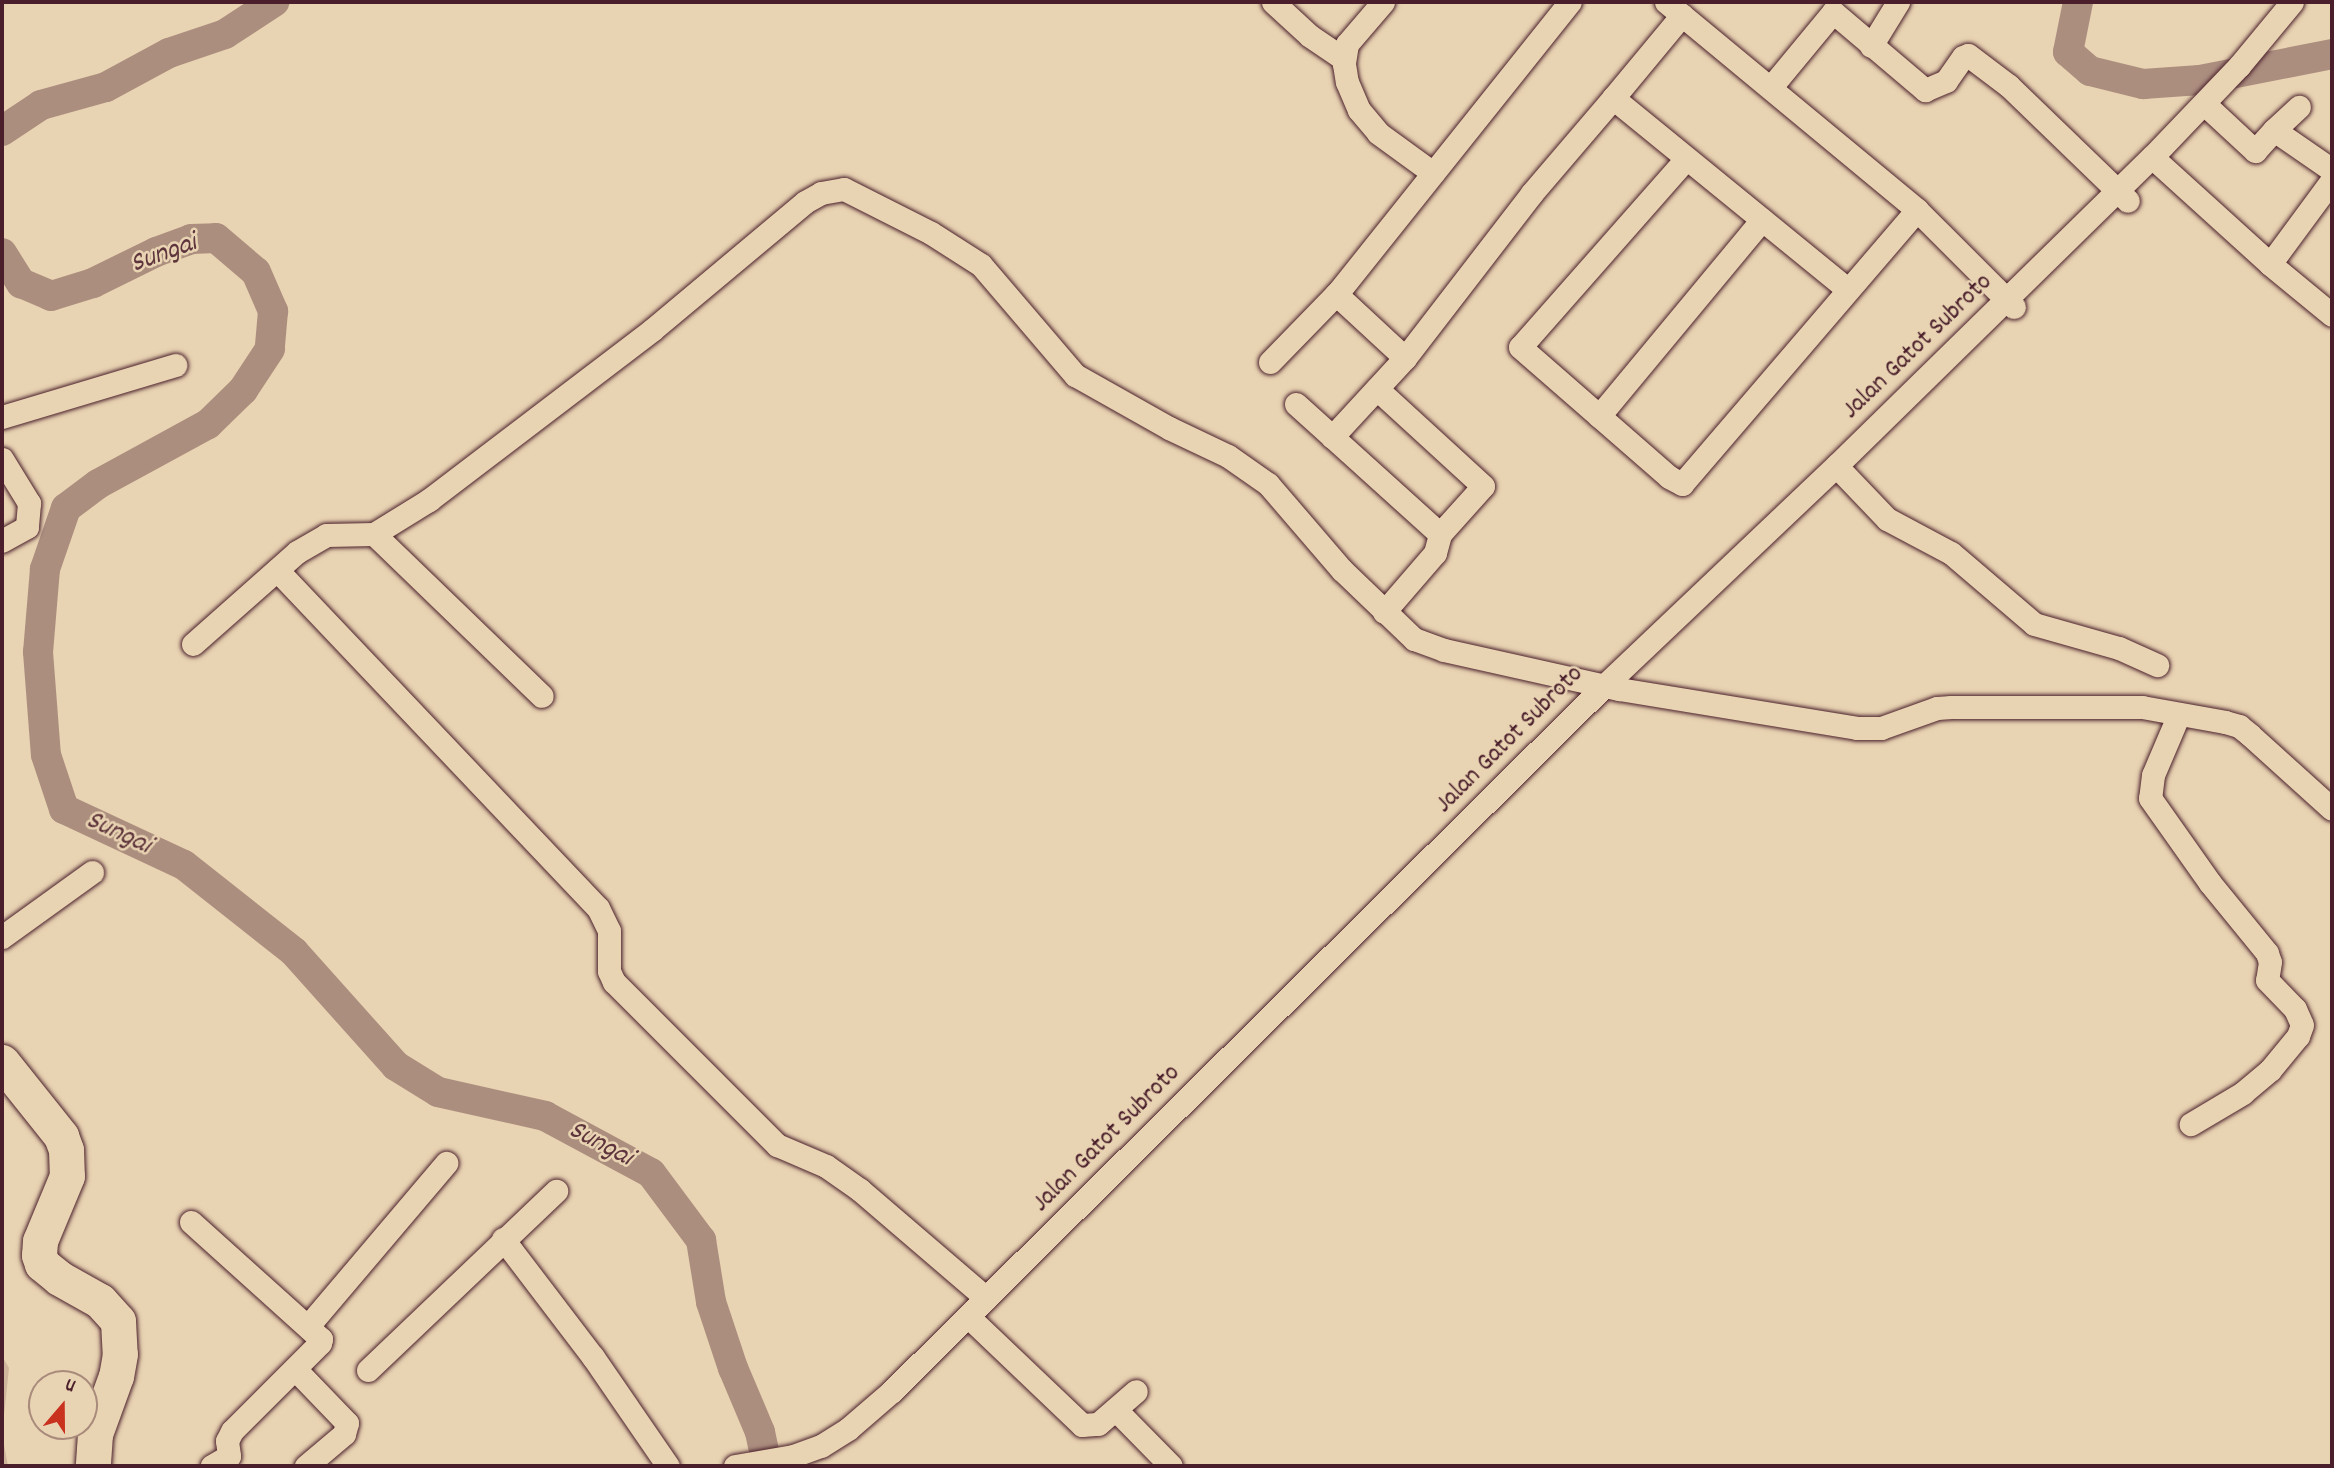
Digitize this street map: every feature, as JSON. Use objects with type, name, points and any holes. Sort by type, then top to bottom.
[{"type":"highway","points":[[2,1062],[61,1136],[66,1150],[66,1176],[40,1241],[39,1255],[42,1264],[59,1278],[100,1301],[118,1321],[120,1354],[116,1376],[95,1434],[93,1466]]},
{"type":"street","points":[[1272,2],[1310,36],[1344,59]]},
{"type":"street","points":[[1383,2],[1347,44],[1344,59],[1347,82],[1359,110],[1378,133],[1433,173]]},
{"type":"street","points":[[1270,362],[1336,294],[1570,2]]},
{"type":"street","points":[[1871,46],[1898,2]]},
{"type":"street","name":"Jalan Gatot Subroto","points":[[801,1461],[848,1429],[892,1391],[1611,688],[2158,162],[2213,104],[2292,2]]},
{"type":"street","name":"Jalan Gatot Subroto","points":[[2243,68],[2306,2]]},
{"type":"street","points":[[1332,437],[1405,358],[1532,193],[1613,97],[1674,8],[1917,210],[2010,303]]},
{"type":"street","points":[[1771,87],[1833,12],[1925,89],[1946,81],[1963,57],[1977,59],[2123,195]]},
{"type":"street","points":[[1613,97],[1685,160],[1847,289]]},
{"type":"street","points":[[2213,104],[2255,151],[2299,107]]},
{"type":"street","points":[[2274,130],[2332,170]]},
{"type":"street","points":[[1685,160],[1520,347],[1670,477],[1682,484],[1917,210]]},
{"type":"street","points":[[2158,162],[2270,264],[2332,315]]},
{"type":"street","points":[[2270,264],[2332,180]]},
{"type":"street","points":[[193,644],[297,552],[326,535],[374,534],[429,500],[641,338],[805,202],[821,193],[844,189],[931,233],[981,265],[1075,376],[1169,428],[1228,456],[1268,484],[1384,612],[1415,639],[1444,650],[1611,688],[1857,728],[1881,728],[1937,708],[1951,707],[2142,708],[2179,714],[2239,726],[2332,808]]},
{"type":"street","points":[[1599,416],[1762,220]]},
{"type":"street","points":[[1336,294],[1405,358]]},
{"type":"street","name":"Jalan Gatot Subroto","points":[[735,1466],[801,1461],[836,1454],[862,1435],[1611,688],[1843,473],[2010,303]]},
{"type":"street","points":[[2,417],[175,365]]},
{"type":"street","points":[[1377,389],[1483,486],[1440,534],[1435,553],[1384,612]]},
{"type":"street","points":[[1296,404],[1440,534]]},
{"type":"street","points":[[2,459],[29,503],[27,527],[2,541]]},
{"type":"street","points":[[1843,473],[1887,519],[1951,553],[2034,624],[2119,648],[2157,665]]},
{"type":"street","points":[[374,534],[542,696]]},
{"type":"street","points":[[277,570],[598,908],[609,931],[609,971],[614,982],[777,1145],[826,1166],[860,1190],[986,1298]]},
{"type":"street","points":[[2179,714],[2176,726],[2152,775],[2150,798],[2210,883],[2267,953],[2270,962],[2267,980],[2295,1009],[2302,1022],[2298,1036],[2270,1070],[2243,1093],[2190,1124]]},
{"type":"street","points":[[2,937],[92,872]]},
{"type":"street","points":[[308,1326],[446,1163]]},
{"type":"street","points":[[368,1370],[556,1191]]},
{"type":"street","points":[[191,1222],[321,1339],[295,1369],[232,1431],[227,1441],[229,1463]]},
{"type":"street","points":[[503,1239],[593,1357],[668,1466]]},
{"type":"street","points":[[975,1323],[1082,1425],[1098,1424],[1136,1391]]},
{"type":"street","points":[[295,1369],[347,1423],[344,1434],[306,1466]]},
{"type":"street","points":[[1116,1410],[1171,1466]]},
{"type":"shaded area","points":[[2,1356],[9,1368],[2,1434]]},
{"type":"shaded area","points":[[2,1434],[8,1466],[2,1466]]},
{"type":"waterway","name":"Sungai","points":[[2,131],[41,105],[106,87],[169,53],[225,34],[274,2]]},
{"type":"waterway","points":[[2078,2],[2068,52],[2090,71],[2143,84],[2200,80],[2332,54]]},
{"type":"waterway","name":"Sungai","points":[[2,253],[21,283],[51,296],[93,283],[156,252],[191,239],[216,238],[256,272],[273,311],[270,349],[243,390],[208,424],[98,484],[66,508],[45,569],[38,652],[46,755],[64,809],[184,865],[294,952],[396,1066],[438,1092],[545,1116],[651,1173],[701,1240],[711,1302],[733,1368],[760,1432],[767,1466]]}]
